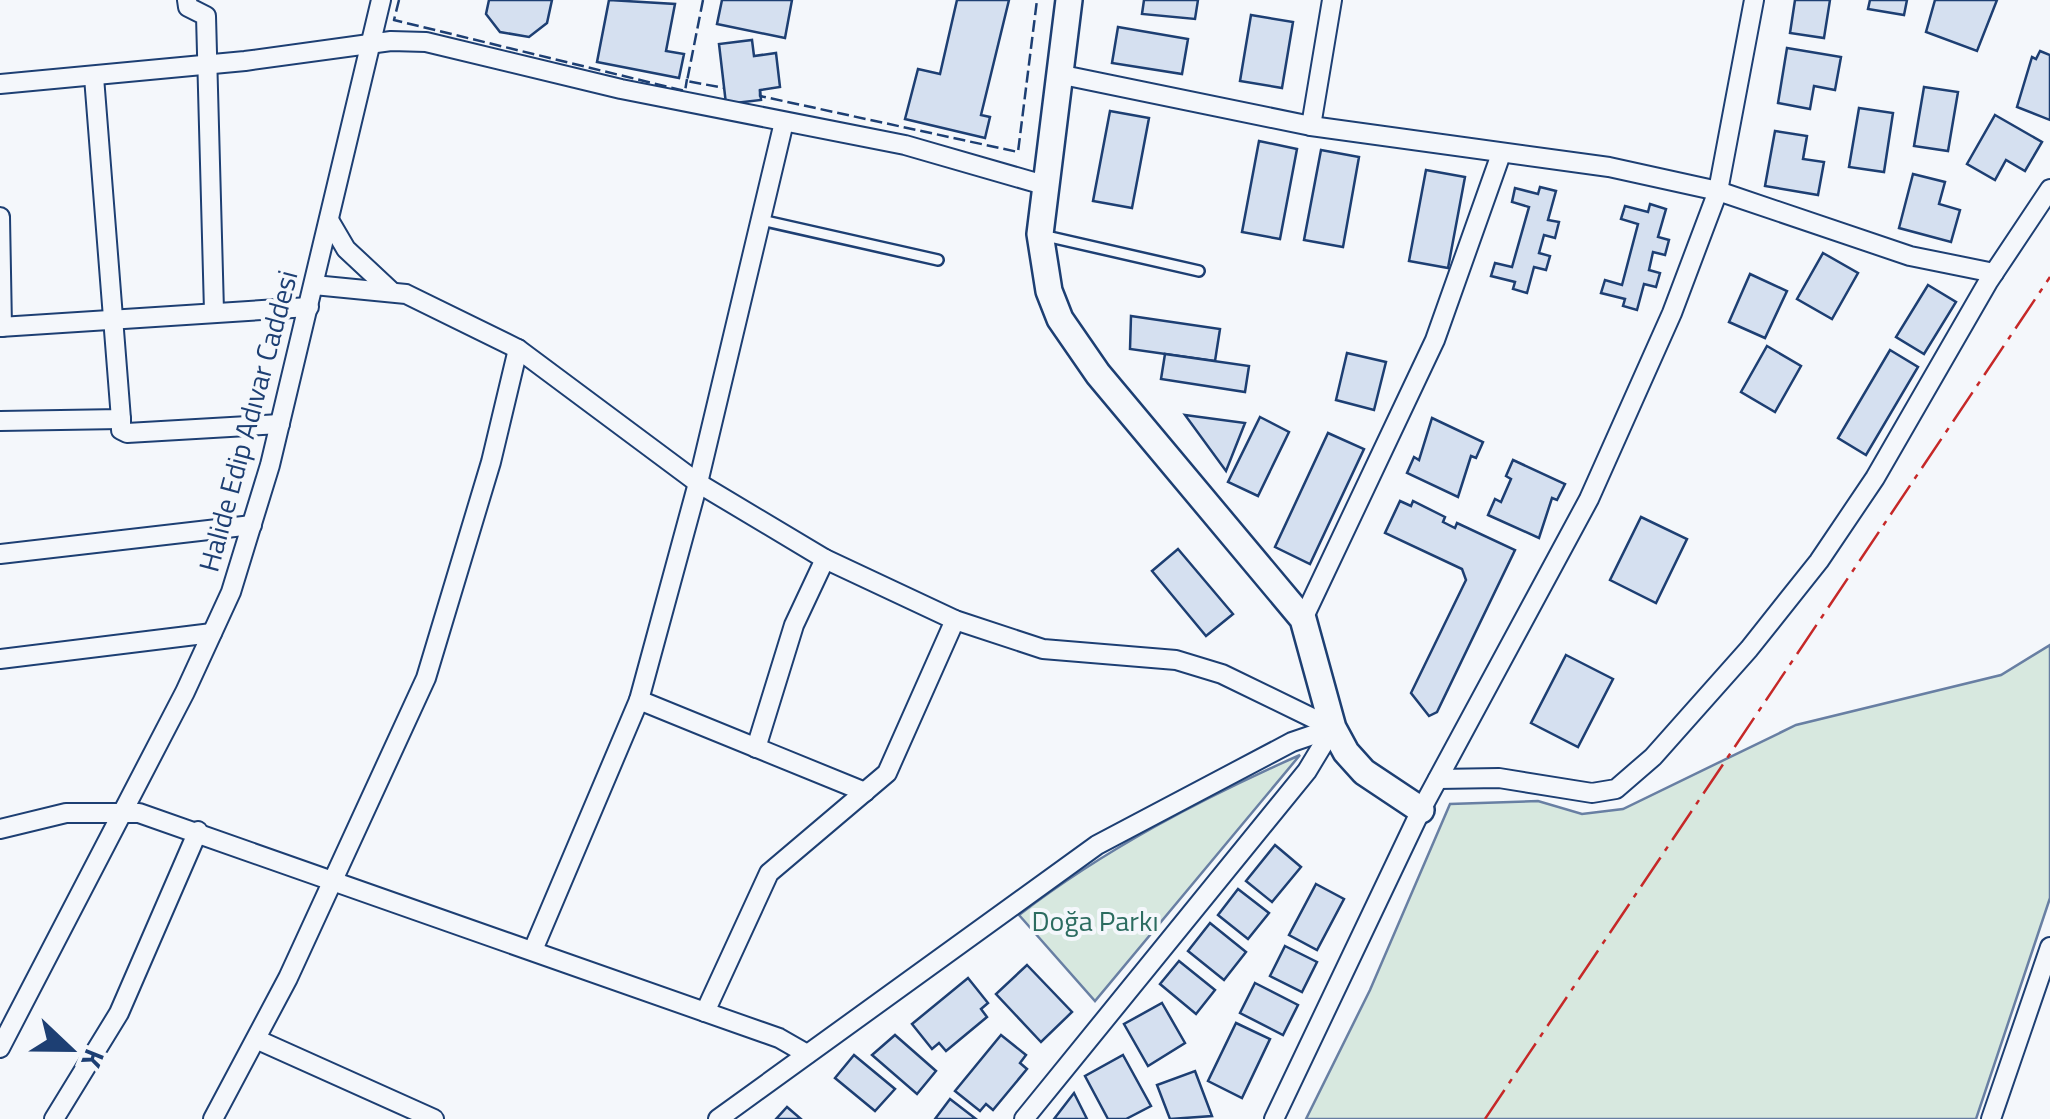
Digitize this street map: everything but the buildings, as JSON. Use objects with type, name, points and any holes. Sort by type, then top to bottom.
[{"type":"street","points":[[187,0],[188,7],[206,16],[214,311]]},
{"type":"street","name":"Halide Edip Adıvar Caddesi","points":[[0,1048],[212,632],[252,524],[280,424],[381,0]]},
{"type":"street","points":[[1069,0],[1040,234],[1049,291],[1060,319],[1109,388],[1302,619],[1333,728],[1346,752],[1364,772],[1421,810]]},
{"type":"street","points":[[1312,126],[1332,0]]},
{"type":"street","points":[[1274,1119],[1421,810],[1589,499],[1672,314],[1718,192],[1754,0]]},
{"type":"street","points":[[0,84],[426,42],[958,158],[1044,185]]},
{"type":"street","points":[[1058,74],[1312,126],[1609,168],[1718,192],[1910,256],[1994,273]]},
{"type":"street","points":[[94,77],[122,430],[128,433],[280,424]]},
{"type":"street","points":[[532,950],[639,700],[698,482],[784,122]]},
{"type":"street","points":[[1302,619],[1435,340],[1502,154]]},
{"type":"street","points":[[1438,780],[1498,778],[1592,793],[1616,789],[1653,757],[1749,649],[1818,561],[1876,478],[1994,273],[2050,189]]},
{"type":"street","points":[[0,217],[1,327],[309,306]]},
{"type":"street","points":[[329,220],[346,249],[392,291]]},
{"type":"street","points":[[314,284],[392,291],[425,301],[518,350],[698,482],[825,559],[955,620],[1043,649],[1176,660],[1222,674],[1333,728]]},
{"type":"street","points":[[213,1119],[258,1040],[426,678],[491,462],[518,350]]},
{"type":"street","points":[[0,421],[121,419]]},
{"type":"street","points":[[0,554],[252,524]]},
{"type":"street","points":[[756,748],[794,625],[825,559]]},
{"type":"street","points":[[706,1012],[759,887],[769,873],[887,773],[955,620]]},
{"type":"street","points":[[0,658],[212,632]]},
{"type":"street","points":[[639,700],[865,792]]},
{"type":"street","points":[[718,1119],[1097,846],[1292,742],[1333,728]]},
{"type":"street","points":[[1024,1119],[1308,771],[1333,728]]},
{"type":"street","points":[[0,829],[66,813],[123,810],[198,831],[334,878],[779,1038],[807,1054]]},
{"type":"street","points":[[54,1119],[119,1013],[198,831]]},
{"type":"street","points":[[1991,1119],[2050,947]]},
{"type":"street","points":[[258,1040],[434,1119]]},
{"type":"lane","points":[[762,220],[938,260]]},
{"type":"lane","points":[[1040,234],[1199,271]]},
{"type":"green space","points":[[2050,645],[2050,898],[1976,1119],[1306,1119],[1370,990],[1450,804],[1538,801],[1582,814],[1623,809],[1796,725],[2001,675]]},
{"type":"green space","name":"Doğa Parkı","points":[[1300,755],[1095,1001],[1019,915],[1085,868],[1155,827]]},
{"type":"fence","points":[[399,0],[394,20],[685,91],[687,79]]},
{"type":"fence","points":[[703,0],[687,81],[724,88]]},
{"type":"fence","points":[[760,90],[760,96],[1018,152],[1037,0]]},
{"type":"power","points":[[1485,1119],[2050,277]]}]
